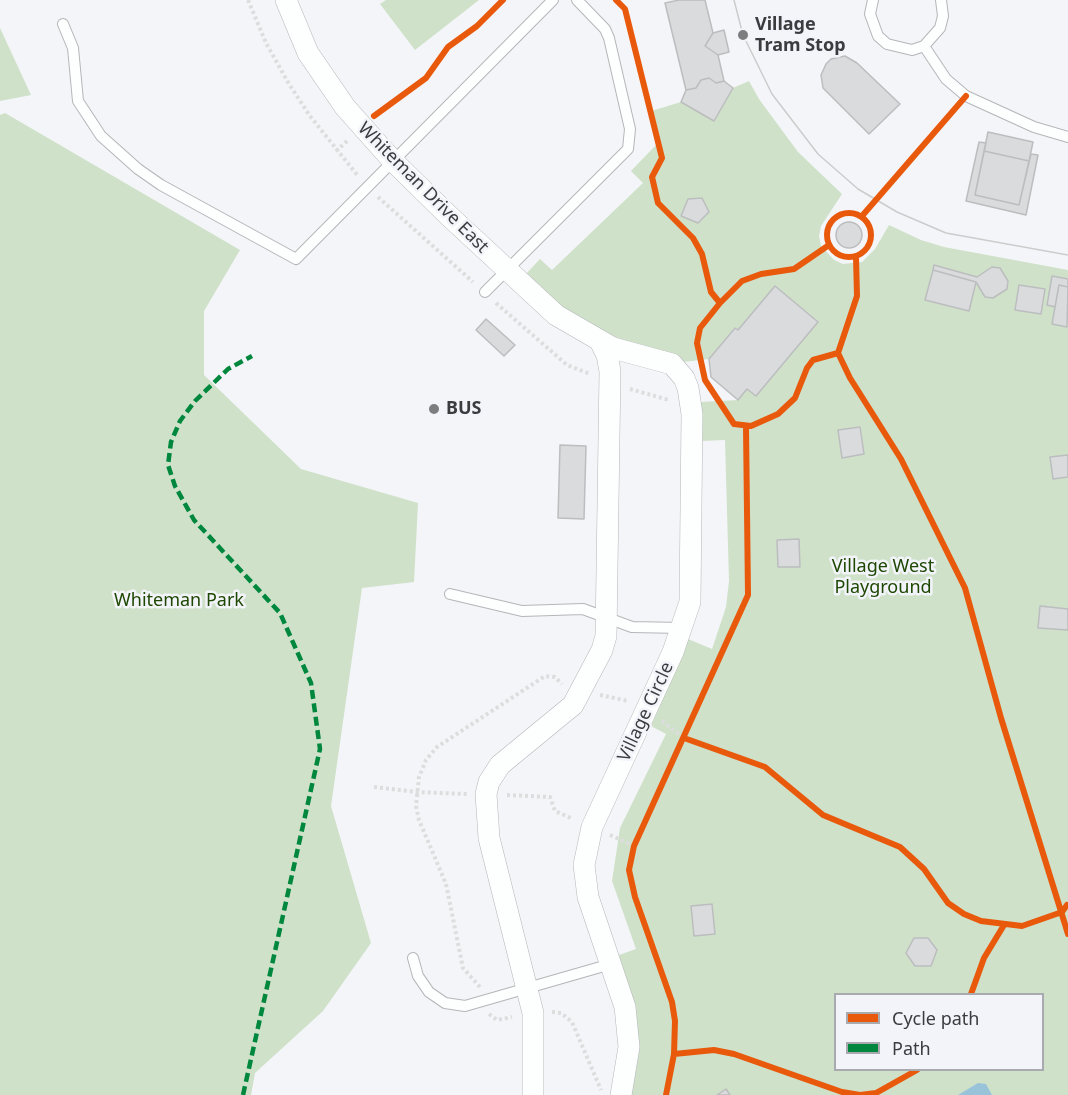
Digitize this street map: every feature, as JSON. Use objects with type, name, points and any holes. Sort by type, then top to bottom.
[{"type":"street","name":"Whiteman Drive East","points":[[286,0],[308,53],[363,128],[393,161],[556,315],[600,341]]},
{"type":"street","name":"Village Circle","points":[[600,341],[632,354],[672,364],[684,378],[689,396],[692,570],[690,602],[682,628],[648,710],[592,827],[585,853],[584,865],[588,897],[625,1008],[628,1027],[629,1047],[621,1095]]},
{"type":"street","points":[[533,1095],[533,1013],[487,824],[489,782],[512,753],[552,724],[573,705],[602,650],[608,619],[610,371],[607,355],[600,341]]},
{"type":"street","points":[[610,371],[618,357],[632,354]]},
{"type":"lane","points":[[63,24],[73,48],[78,101],[101,136],[131,164],[161,186],[296,259],[554,0]]},
{"type":"lane","points":[[485,292],[628,148],[630,129],[609,38],[605,29],[577,0]]},
{"type":"lane","points":[[873,0],[870,14],[872,26],[883,40],[899,49],[912,50],[924,46],[933,39],[940,28],[943,16],[941,0]]},
{"type":"lane","points":[[924,46],[946,79],[966,96],[1034,127],[1068,137]]},
{"type":"lane","points":[[450,594],[522,611],[583,609],[632,627],[682,628]]},
{"type":"lane","points":[[413,958],[418,976],[429,992],[454,1006],[475,1004],[611,964]]},
{"type":"path","points":[[679,749],[688,728]]},
{"type":"path","points":[[684,738],[693,742]]},
{"type":"path","points":[[631,857],[639,835]]},
{"type":"green space","points":[[386,0],[479,0],[415,50],[380,4]]},
{"type":"green space","points":[[0,28],[31,95],[0,101]]},
{"type":"green space","name":"Village West Playground","points":[[749,81],[759,99],[798,152],[842,194],[821,226],[819,236],[821,246],[834,260],[843,264],[862,262],[875,249],[889,225],[921,240],[944,247],[1068,270],[1068,1095],[628,1095],[635,1012],[619,955],[636,949],[612,881],[620,828],[666,734],[651,726],[688,639],[712,649],[726,607],[729,581],[725,440],[701,441],[700,402],[738,400],[747,389],[756,396],[818,322],[775,286],[738,330],[734,328],[709,359],[683,362],[626,342],[586,322],[557,304],[525,275],[540,259],[552,270],[643,183],[631,171],[656,145],[648,112],[681,102],[714,121],[733,88]]},
{"type":"green space","name":"Whiteman Park","points":[[5,113],[240,250],[204,311],[204,375],[301,469],[418,503],[414,582],[362,588],[331,806],[371,943],[323,1011],[255,1073],[251,1095],[0,1095],[0,115]]},
{"type":"water","points":[[978,1083],[986,1084],[992,1095],[958,1095]]},
{"type":"building","points":[[679,0],[705,0],[713,33],[705,46],[718,55],[724,81],[716,83],[709,78],[701,80],[696,88],[686,90],[665,3]]},
{"type":"building","points":[[724,30],[729,52],[718,55],[705,46],[713,33]]},
{"type":"building","points":[[845,56],[857,63],[900,104],[869,134],[823,88],[821,75],[826,64],[831,59]]},
{"type":"building","points":[[709,78],[716,83],[724,81],[733,88],[714,121],[681,102],[686,90],[696,88],[701,80]]},
{"type":"building","points":[[988,132],[1033,142],[1029,161],[984,151]]},
{"type":"building","points":[[979,142],[986,143],[975,195],[1019,205],[1031,154],[1038,155],[1026,215],[966,201]]},
{"type":"building","points":[[984,151],[1029,161],[1019,205],[975,195]]},
{"type":"building","points":[[702,198],[709,212],[698,223],[681,216],[688,199]]},
{"type":"building","points":[[849,222],[858,226],[862,235],[858,244],[849,248],[840,244],[836,235],[840,226]]},
{"type":"building","points":[[934,265],[977,277],[992,267],[1000,268],[1008,281],[1007,289],[993,298],[985,297],[976,282],[933,270]]},
{"type":"building","points":[[933,270],[976,282],[969,311],[925,300]]},
{"type":"building","points":[[1052,276],[1068,279],[1068,287],[1059,285],[1055,307],[1047,305]]},
{"type":"building","points":[[1019,285],[1045,289],[1041,314],[1015,310]]},
{"type":"building","points":[[1059,285],[1068,287],[1067,327],[1052,324]]},
{"type":"building","points":[[775,286],[818,322],[756,396],[747,389],[738,400],[711,377],[709,359],[735,328],[738,330]]},
{"type":"building","points":[[486,319],[515,345],[504,356],[476,330]]},
{"type":"building","points":[[860,427],[864,454],[842,458],[838,430]]},
{"type":"building","points":[[560,445],[586,446],[584,519],[558,518]]},
{"type":"building","points":[[1068,455],[1068,477],[1053,479],[1050,457]]},
{"type":"building","points":[[799,539],[800,567],[778,567],[777,540]]},
{"type":"building","points":[[1040,606],[1068,609],[1068,630],[1038,628]]},
{"type":"building","points":[[712,904],[715,934],[694,936],[691,906]]},
{"type":"building","points":[[914,938],[928,938],[937,950],[931,966],[915,966],[906,953]]},
{"type":"building","points":[[726,1089],[730,1095],[717,1095]]},
{"type":"tram line","points":[[734,0],[743,35],[772,94],[818,154],[858,189],[897,212],[946,233],[1068,255]]},
{"type":"marked path","points":[[243,1095],[320,749],[311,683],[280,613],[194,520],[175,486],[168,465],[171,442],[180,421],[195,401],[228,369],[252,356]]},
{"type":"cycle path","points":[[374,116],[426,78],[448,47],[477,26],[503,0]]},
{"type":"cycle path","points":[[616,0],[625,9],[662,158],[652,177],[658,203],[693,238],[702,254],[711,292],[720,303]]},
{"type":"cycle path","points":[[862,216],[966,96]]},
{"type":"cycle path","points":[[849,213],[858,214],[865,219],[870,226],[871,235],[870,244],[865,251],[858,256],[849,257],[840,256],[833,251],[828,244],[827,235],[828,226],[833,219],[840,214],[849,213]]},
{"type":"cycle path","points":[[829,245],[794,269],[761,274],[742,281],[700,328],[697,343],[705,380],[734,424],[751,426],[778,414],[795,398],[807,368],[813,360],[838,353],[857,296],[856,257]]},
{"type":"cycle path","points":[[838,353],[850,378],[901,459],[965,588],[1001,718],[1068,934]]},
{"type":"cycle path","points":[[674,1054],[675,1021],[672,1002],[635,897],[629,870],[634,846],[748,595],[746,427]]},
{"type":"cycle path","points":[[684,738],[765,767],[823,815],[900,847],[924,869],[948,903],[964,914],[981,921],[1022,926],[1062,912],[1067,905]]},
{"type":"cycle path","points":[[971,993],[984,958],[1004,925]]},
{"type":"cycle path","points":[[666,1095],[674,1054],[714,1050],[734,1054],[842,1092],[860,1095],[876,1093],[915,1071]]},
{"type":"place","name":"Village Tram Stop","points":[[743,35]]},
{"type":"place","name":"BUS","points":[[434,409]]}]
